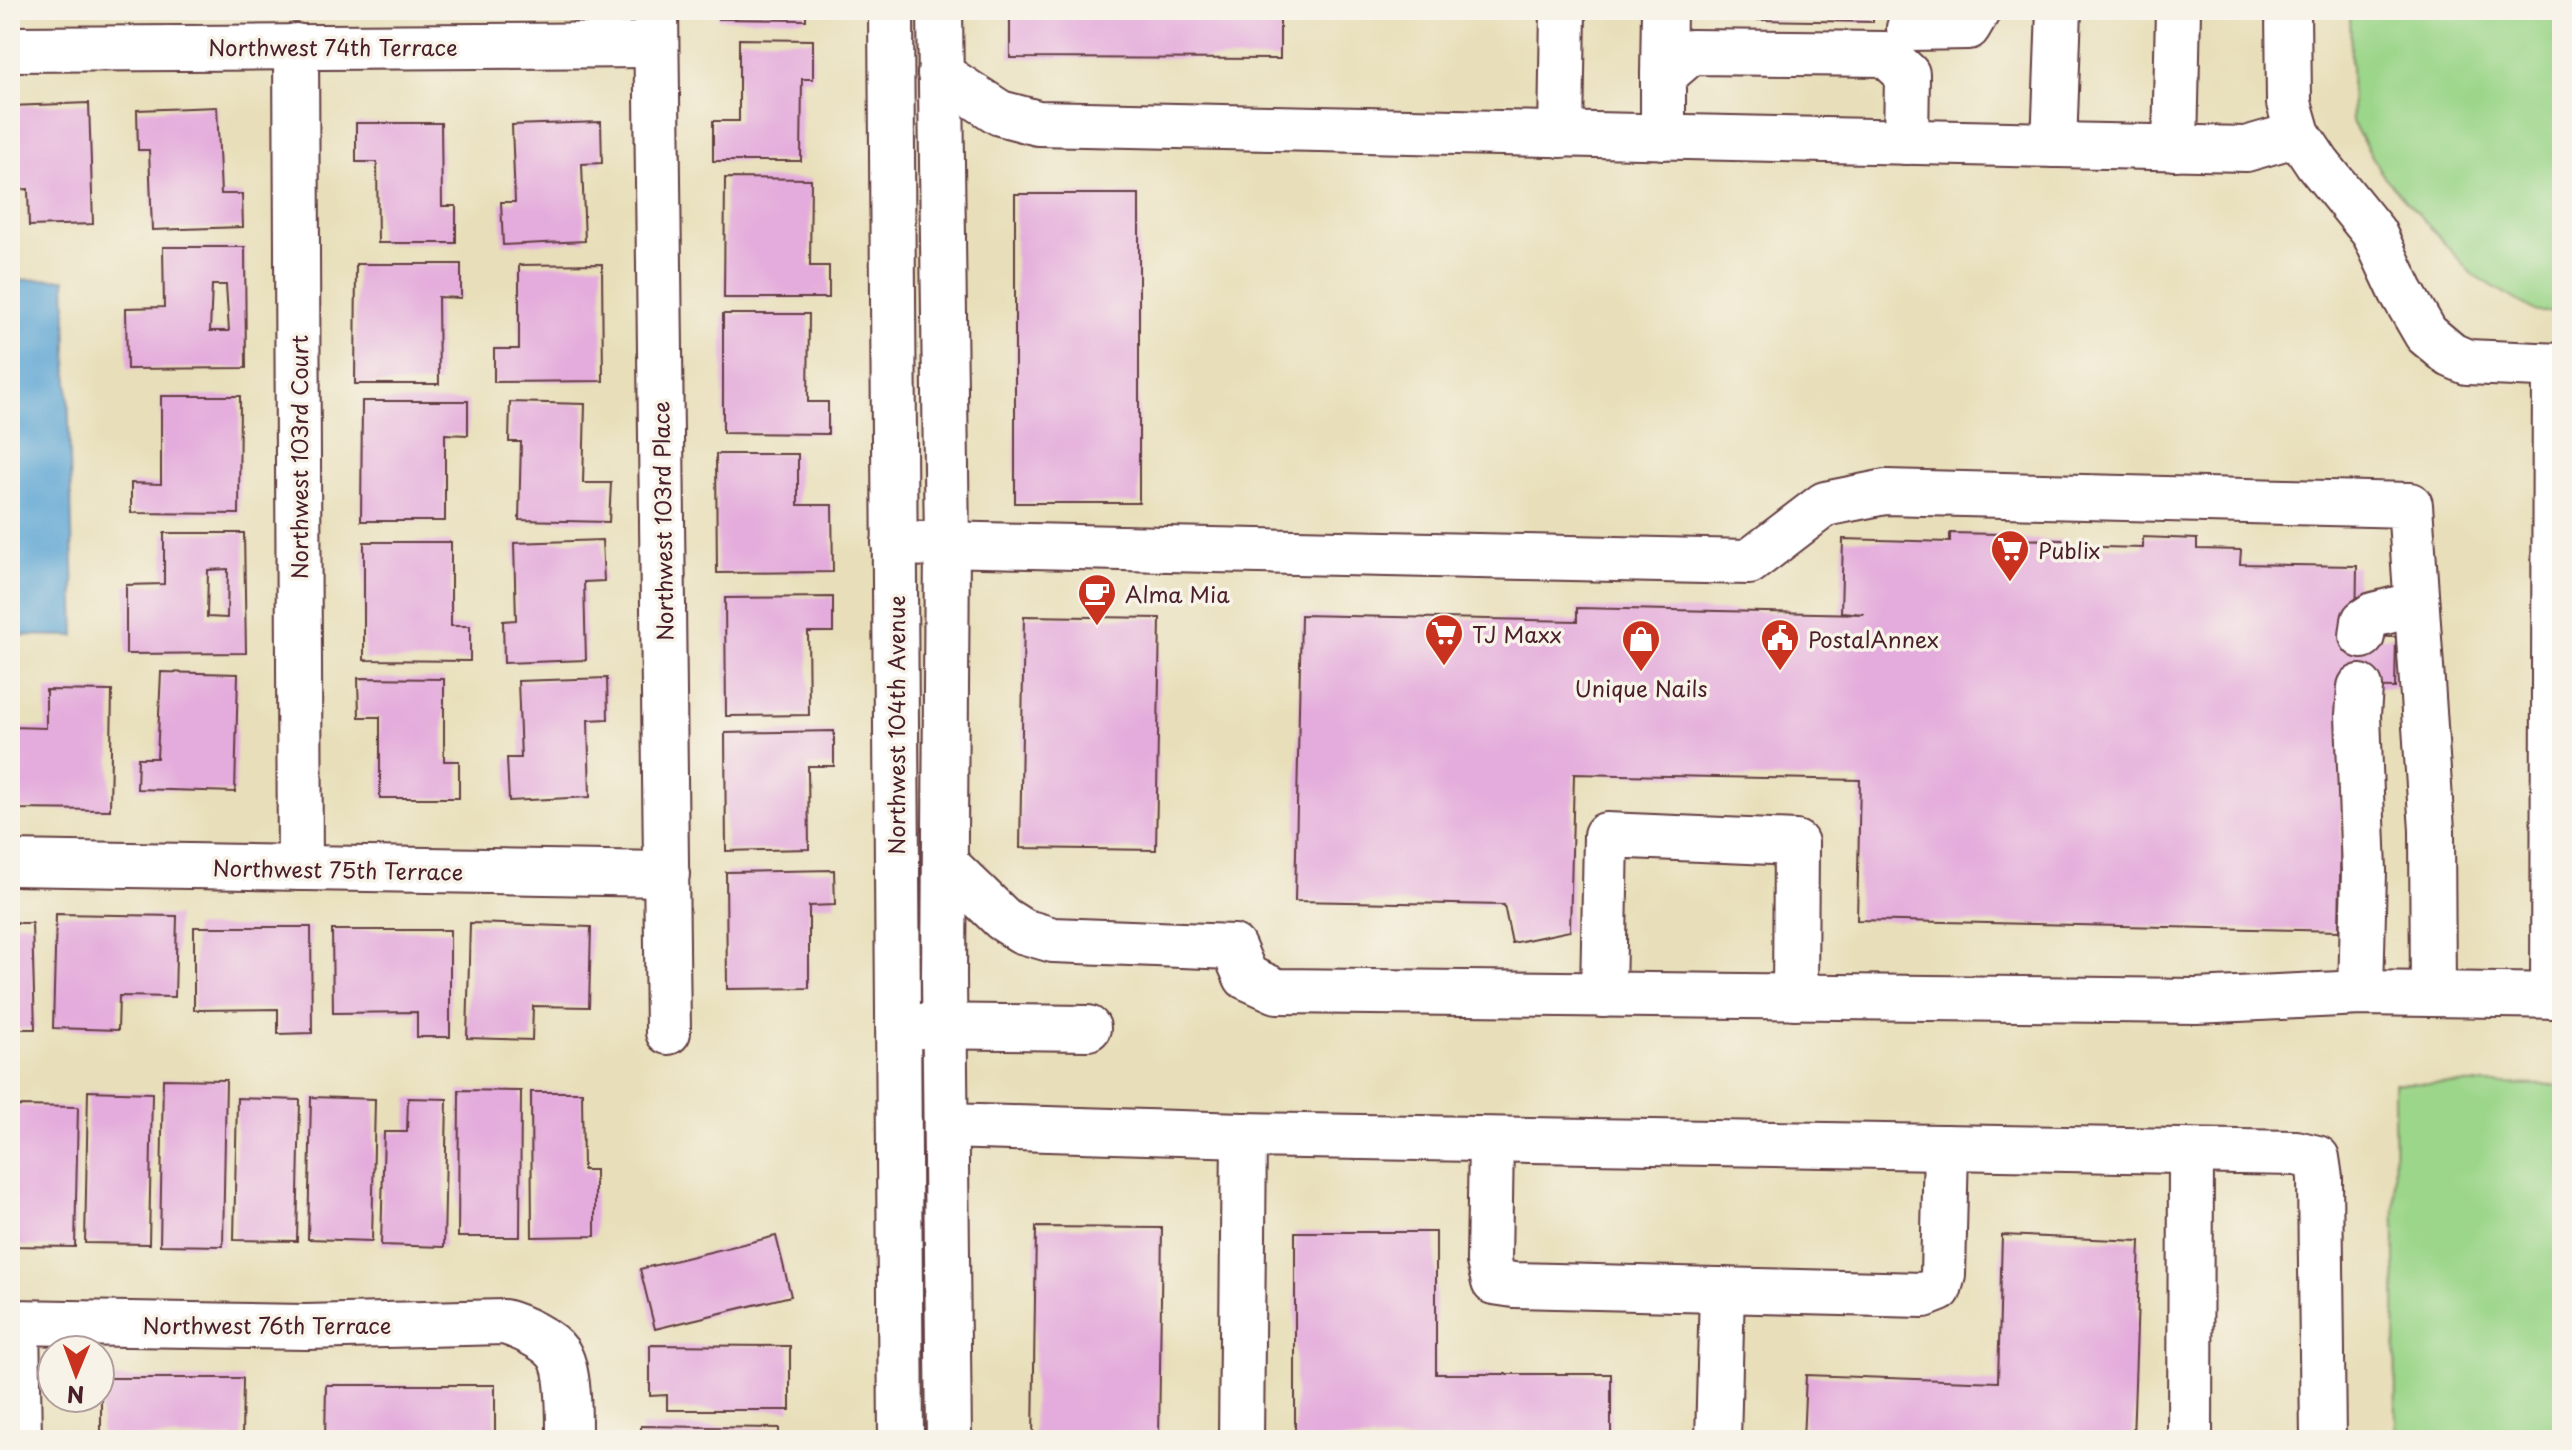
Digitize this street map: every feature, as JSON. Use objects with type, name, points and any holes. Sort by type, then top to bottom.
[{"type":"street","name":"Northwest 104th Avenue","points":[[891,10],[901,1440]]},
{"type":"street","points":[[940,10],[947,544],[945,1026],[949,1440]]},
{"type":"street","points":[[1561,135],[1563,10]]},
{"type":"street","points":[[1663,137],[1664,10]]},
{"type":"street","points":[[1906,142],[1909,19],[1968,27],[1978,10]]},
{"type":"street","points":[[2054,145],[2059,10]]},
{"type":"street","points":[[2175,148],[2178,10]]},
{"type":"street","points":[[2271,142],[2289,103],[2288,10]]},
{"type":"street","name":"Northwest 74th Terrace","points":[[10,49],[296,46],[656,28]]},
{"type":"street","name":"Northwest 103rd Place","points":[[656,28],[668,1032]]},
{"type":"street","name":"Northwest 103rd Court","points":[[296,46],[300,868]]},
{"type":"street","points":[[1663,76],[1691,52],[1885,54],[1907,74]]},
{"type":"street","points":[[940,74],[1000,113],[1038,123],[2175,148],[2271,142],[2318,164],[2374,233],[2401,291],[2426,334],[2451,355],[2467,362],[2559,366],[2558,996],[2361,993],[2196,1001],[1277,991],[1246,977],[1233,947],[1053,940],[1022,931],[1003,919],[945,863]]},
{"type":"street","points":[[894,543],[1749,562],[1825,504],[1885,492],[2410,505],[2432,830],[2433,994]]},
{"type":"street","points":[[2362,636],[2364,621],[2373,615],[2416,604]]},
{"type":"street","points":[[2360,687],[2358,715],[2364,871],[2361,993]]},
{"type":"street","points":[[1603,995],[1606,835],[1796,843],[1795,997]]},
{"type":"street","name":"Northwest 75th Terrace","points":[[10,863],[667,874]]},
{"type":"street","points":[[897,1026],[1088,1028]]},
{"type":"street","points":[[946,1126],[1491,1140],[2296,1153],[2317,1158],[2320,1178],[2323,1440]]},
{"type":"street","points":[[1241,1440],[1244,1135]]},
{"type":"street","points":[[1491,1140],[1489,1261],[1494,1282],[1924,1295],[1939,1289],[1943,1275],[1946,1147]]},
{"type":"street","points":[[2190,1440],[2191,1153]]},
{"type":"street","points":[[1718,1440],[1722,1290]]},
{"type":"street","points":[[14,1322],[19,1440]]},
{"type":"street","name":"Northwest 76th Terrace","points":[[14,1322],[306,1327],[504,1322],[524,1327],[558,1353],[569,1393],[569,1440]]},
{"type":"green space","points":[[2350,10],[2562,10],[2562,312],[2537,312],[2472,274],[2382,174],[2352,122]]},
{"type":"green space","points":[[2394,1083],[2562,1085],[2562,1440],[2396,1440]]},
{"type":"water","points":[[65,279],[75,636],[10,635],[10,280]]},
{"type":"building","points":[[718,10],[806,10],[806,20],[718,19]]},
{"type":"building","points":[[1010,10],[1280,10],[1280,59],[1010,58]]},
{"type":"building","points":[[1758,10],[1873,10],[1873,22],[1758,20]]},
{"type":"building","points":[[739,39],[813,40],[813,79],[802,79],[801,161],[713,161],[713,121],[739,121]]},
{"type":"building","points":[[89,103],[93,224],[29,226],[28,189],[10,190],[10,106]]},
{"type":"building","points":[[217,107],[221,194],[242,194],[243,227],[152,230],[149,150],[138,150],[137,110]]},
{"type":"building","points":[[601,122],[602,163],[582,164],[585,241],[503,245],[501,202],[515,202],[512,125]]},
{"type":"building","points":[[356,123],[441,123],[442,206],[456,206],[456,243],[378,243],[377,162],[356,162]]},
{"type":"building","points":[[725,178],[811,179],[810,266],[829,266],[829,298],[724,298]]},
{"type":"building","points":[[1015,194],[1139,194],[1139,503],[1015,503]]},
{"type":"building","points":[[163,247],[245,247],[246,368],[127,369],[126,308],[164,307]],"holes":[[[212,285],[226,285],[229,331],[210,331]]]},
{"type":"building","points":[[356,264],[461,264],[461,298],[438,297],[439,384],[355,384]]},
{"type":"building","points":[[602,264],[603,381],[494,382],[494,349],[519,349],[519,265]]},
{"type":"building","points":[[723,314],[809,314],[808,402],[828,402],[828,434],[723,433]]},
{"type":"building","points":[[161,396],[240,396],[239,514],[131,513],[131,483],[161,484]]},
{"type":"building","points":[[362,401],[468,401],[468,435],[445,434],[445,521],[361,521]]},
{"type":"building","points":[[510,402],[585,404],[583,483],[611,483],[609,522],[519,520],[521,442],[509,442]]},
{"type":"building","points":[[716,454],[798,454],[798,505],[832,505],[833,572],[717,573]]},
{"type":"building","points":[[164,533],[244,533],[246,653],[126,654],[126,585],[164,584]],"holes":[[[228,569],[227,618],[207,617],[208,570]]]},
{"type":"building","points":[[1950,533],[1999,534],[1999,539],[2063,540],[2063,546],[2143,548],[2143,537],[2197,539],[2197,549],[2241,550],[2240,564],[2357,566],[2356,636],[2396,637],[2395,688],[2344,687],[2339,931],[1857,920],[1860,780],[1574,774],[1570,931],[1512,943],[1504,905],[1295,901],[1301,615],[1577,621],[1577,608],[1864,614],[1841,612],[1843,539],[1950,542]]},
{"type":"building","points":[[602,540],[604,581],[584,582],[586,660],[504,663],[503,621],[516,620],[514,543]]},
{"type":"building","points":[[364,542],[451,542],[451,626],[470,626],[470,661],[364,660]]},
{"type":"building","points":[[833,597],[833,632],[808,632],[809,715],[726,716],[725,598]]},
{"type":"building","points":[[1024,616],[1160,618],[1156,850],[1020,848]]},
{"type":"building","points":[[161,672],[238,674],[235,792],[137,789],[138,758],[157,758]]},
{"type":"building","points":[[358,678],[444,679],[444,761],[459,761],[459,798],[380,798],[380,717],[359,717]]},
{"type":"building","points":[[607,678],[608,719],[588,720],[590,797],[509,801],[507,758],[521,758],[518,681]]},
{"type":"building","points":[[46,690],[112,691],[110,810],[10,809],[10,727],[46,728]]},
{"type":"building","points":[[834,731],[834,766],[808,766],[809,849],[726,851],[725,733]]},
{"type":"building","points":[[834,870],[835,905],[809,906],[809,988],[727,989],[726,872]]},
{"type":"building","points":[[56,914],[177,916],[175,997],[119,996],[118,1030],[53,1028]]},
{"type":"building","points":[[10,923],[32,923],[35,1029],[10,1029]]},
{"type":"building","points":[[470,923],[591,927],[589,1007],[533,1006],[532,1040],[467,1038]]},
{"type":"building","points":[[194,927],[311,927],[312,1033],[278,1034],[278,1009],[194,1010]]},
{"type":"building","points":[[332,930],[450,930],[450,1037],[417,1037],[417,1012],[333,1013]]},
{"type":"building","points":[[163,1079],[226,1080],[223,1246],[160,1245]]},
{"type":"building","points":[[459,1090],[521,1091],[520,1237],[458,1237]]},
{"type":"building","points":[[88,1091],[152,1093],[149,1244],[85,1243]]},
{"type":"building","points":[[531,1092],[582,1092],[583,1170],[595,1170],[595,1236],[532,1237]]},
{"type":"building","points":[[311,1097],[375,1099],[372,1241],[308,1239]]},
{"type":"building","points":[[237,1098],[300,1100],[297,1241],[234,1240]]},
{"type":"building","points":[[408,1098],[447,1099],[444,1247],[381,1245],[384,1132],[407,1132]]},
{"type":"building","points":[[15,1106],[78,1107],[75,1247],[12,1246]]},
{"type":"building","points":[[1036,1227],[1162,1228],[1159,1440],[1033,1440]]},
{"type":"building","points":[[1295,1232],[1436,1232],[1436,1374],[1611,1374],[1611,1440],[1295,1440]]},
{"type":"building","points":[[2002,1235],[2140,1241],[2133,1440],[1803,1440],[1806,1375],[1998,1382]]},
{"type":"building","points":[[776,1236],[791,1296],[655,1329],[640,1269]]},
{"type":"building","points":[[650,1345],[790,1346],[790,1410],[667,1410],[667,1395],[650,1396]]},
{"type":"building","points":[[116,1378],[243,1378],[242,1438],[101,1437],[101,1414],[116,1414]]},
{"type":"building","points":[[326,1385],[495,1385],[495,1440],[325,1440]]},
{"type":"building","points":[[641,1426],[779,1428],[779,1440],[641,1440]]},
{"type":"place","name":"Publix","points":[[2010,583]]},
{"type":"place","name":"Alma Mia","points":[[1097,627]]},
{"type":"place","name":"TJ Maxx","points":[[1444,667]]},
{"type":"place","name":"PostalAnnex","points":[[1780,672]]},
{"type":"place","name":"Unique Nails","points":[[1641,673]]}]
